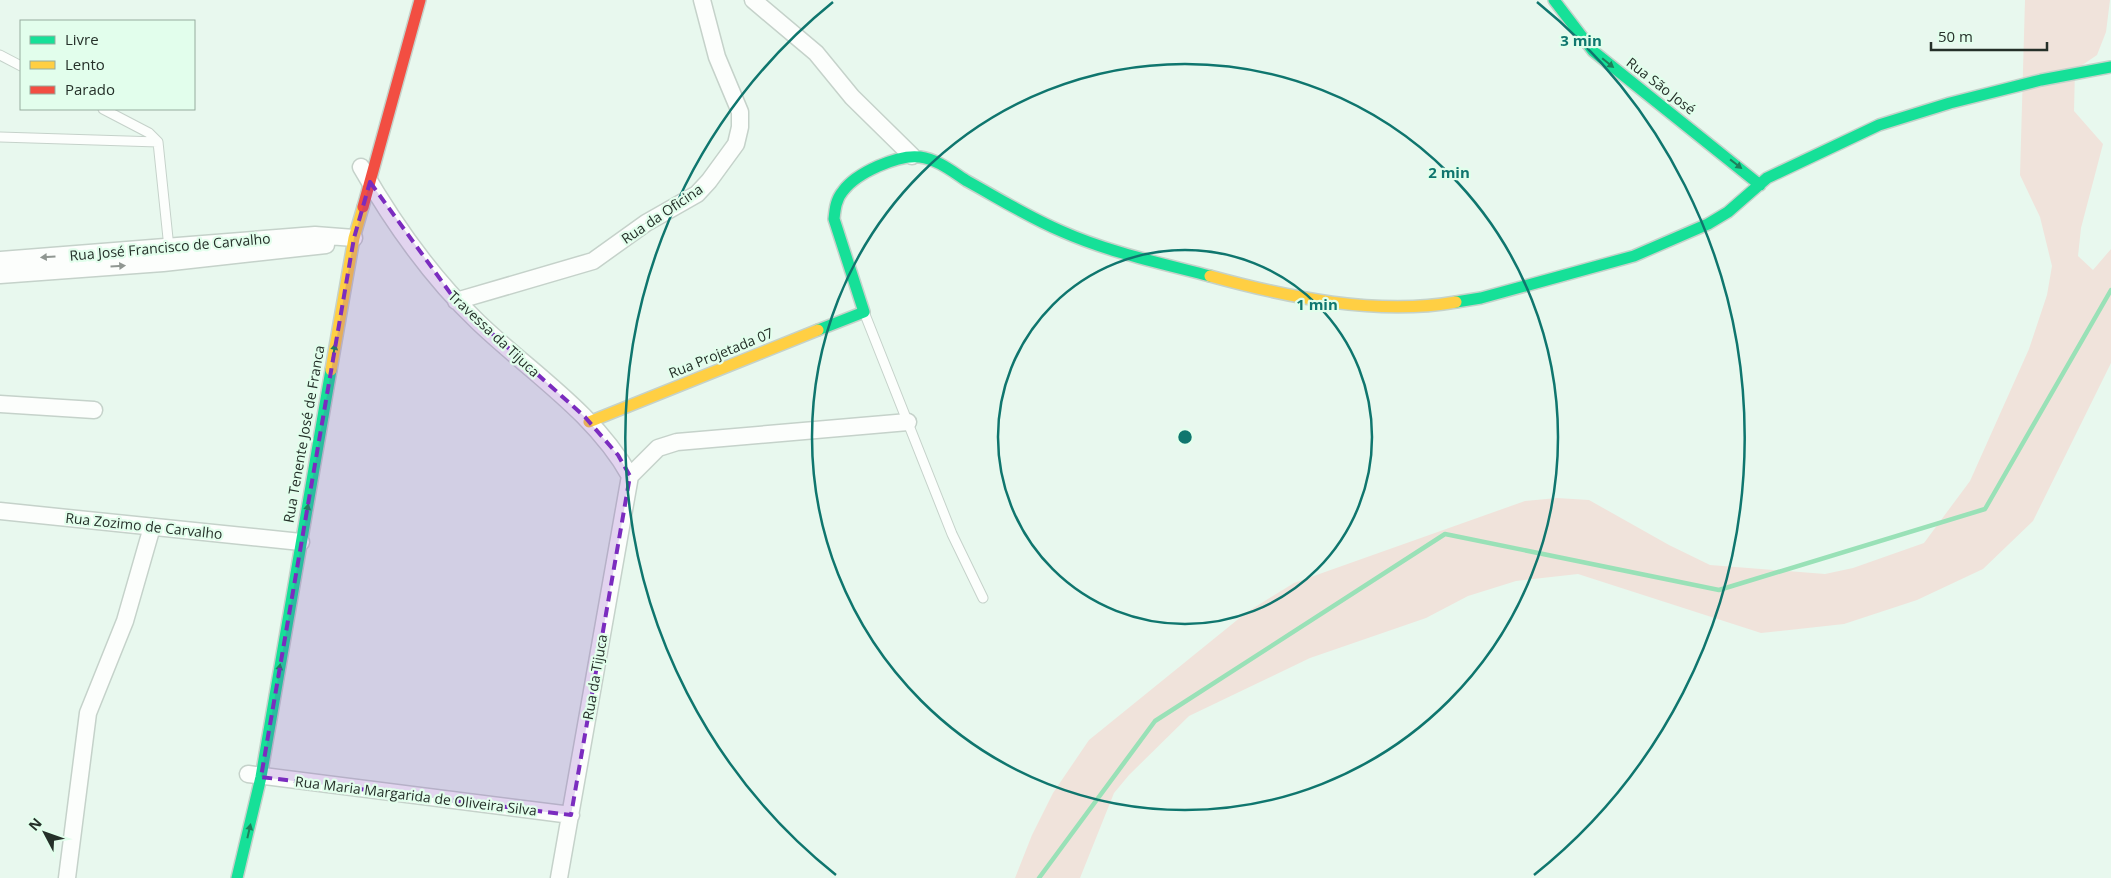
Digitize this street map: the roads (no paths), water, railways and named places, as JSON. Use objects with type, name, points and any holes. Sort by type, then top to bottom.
[{"type":"street","name":"Rua Tenente José de Franca","points":[[237,878],[251,775],[344,240],[420,0]]},
{"type":"street","name":"Rua da Oficina","points":[[456,300],[593,261],[646,223],[697,194],[709,181],[736,144],[740,127],[740,112],[717,57],[702,0]]},
{"type":"street","points":[[753,0],[816,53],[852,97],[912,156]]},
{"type":"street","name":"Rua São José","points":[[1554,0],[1594,50],[1764,182]]},
{"type":"street","points":[[864,312],[834,219],[835,205],[843,190],[858,178],[891,160],[912,156],[934,161],[1016,209],[1062,232],[1134,256],[1228,281],[1323,300],[1377,307],[1430,307],[1481,298],[1634,256],[1708,224],[1728,212],[1764,182],[1828,147],[1888,123],[1950,103],[2041,80],[2111,68]]},
{"type":"street","points":[[1741,154],[1764,182]]},
{"type":"street","name":"Travessa da Tijuca","points":[[362,163],[363,183],[456,300],[589,422],[618,454],[630,476]]},
{"type":"street","name":"Rua José Francisco de Carvalho","points":[[0,275],[315,235],[344,240]]},
{"type":"street","name":"Rua José Francisco de Carvalho","points":[[0,260],[165,253]]},
{"type":"street","name":"Rua Projetada 07","points":[[589,422],[864,312]]},
{"type":"street","points":[[0,404],[94,410]]},
{"type":"street","points":[[630,476],[658,448],[677,442],[908,422]]},
{"type":"street","name":"Rua da Tijuca","points":[[559,878],[630,476]]},
{"type":"street","name":"Rua Zozimo de Carvalho","points":[[0,512],[291,540]]},
{"type":"street","points":[[67,878],[88,713],[124,622],[152,527]]},
{"type":"street","name":"Rua Maria Margarida de Oliveira Silva","points":[[251,775],[570,815]]},
{"type":"lane","points":[[0,55],[20,65]]},
{"type":"lane","points":[[105,110],[149,133],[158,142],[165,253]]},
{"type":"lane","points":[[0,137],[158,142]]},
{"type":"lane","points":[[864,312],[952,534],[983,598]]},
{"type":"waterway","points":[[1039,878],[1155,721],[1445,534],[1719,590],[1985,509],[2111,290]]}]
